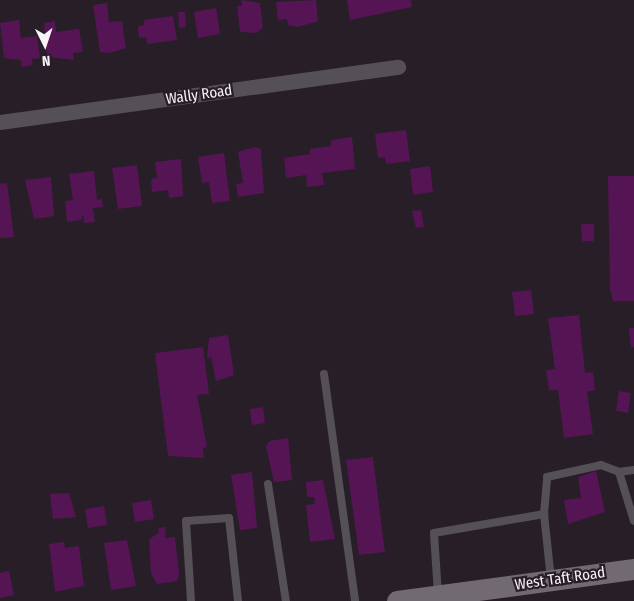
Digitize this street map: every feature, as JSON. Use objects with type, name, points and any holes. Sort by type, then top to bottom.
[{"type":"main road","name":"West Taft Road","points":[[397,601],[634,569]]},
{"type":"street","name":"Wally Road","points":[[0,122],[398,67]]},
{"type":"lane","points":[[324,374],[355,601]]},
{"type":"lane","points":[[551,580],[544,514],[546,478],[601,465],[619,472],[634,470]]},
{"type":"lane","points":[[619,472],[634,521]]},
{"type":"lane","points":[[268,484],[286,601]]},
{"type":"lane","points":[[438,596],[434,533],[544,514]]},
{"type":"lane","points":[[191,601],[186,521],[229,518],[238,601]]},
{"type":"building","points":[[241,0],[260,3],[263,28],[256,33],[240,32],[237,6],[242,6]]},
{"type":"building","points":[[316,0],[318,21],[298,27],[288,25],[287,19],[278,20],[276,2]]},
{"type":"building","points":[[347,0],[411,0],[412,7],[350,20]]},
{"type":"building","points":[[107,3],[109,22],[122,21],[126,48],[110,53],[100,52],[93,5]]},
{"type":"building","points":[[216,8],[220,34],[198,38],[194,12]]},
{"type":"building","points":[[178,12],[185,12],[186,27],[179,28]]},
{"type":"building","points":[[173,16],[177,40],[147,44],[146,37],[139,38],[138,26],[144,25],[144,20]]},
{"type":"building","points":[[19,20],[21,38],[37,36],[40,58],[32,59],[33,65],[22,67],[21,60],[4,58],[0,23]]},
{"type":"building","points":[[55,21],[56,32],[79,29],[83,52],[73,53],[74,60],[47,57],[44,23]]},
{"type":"building","points":[[406,130],[410,161],[386,164],[385,157],[378,158],[375,134]]},
{"type":"building","points":[[352,137],[355,169],[322,173],[324,185],[307,187],[306,175],[286,178],[284,158],[310,154],[310,149],[331,146],[331,140]]},
{"type":"building","points":[[254,147],[261,149],[264,193],[238,197],[236,184],[243,183],[238,152]]},
{"type":"building","points":[[224,153],[230,201],[212,203],[209,182],[202,183],[198,157]]},
{"type":"building","points":[[181,159],[183,196],[169,198],[168,190],[152,192],[151,179],[157,178],[155,162]]},
{"type":"building","points":[[137,165],[142,206],[118,209],[112,168]]},
{"type":"building","points":[[430,166],[433,192],[413,195],[410,169]]},
{"type":"building","points":[[94,171],[97,200],[102,199],[103,207],[93,208],[95,222],[84,223],[83,214],[81,220],[67,222],[65,201],[73,200],[69,174]]},
{"type":"building","points":[[608,176],[634,176],[634,301],[613,301],[610,289]]},
{"type":"building","points":[[51,177],[54,216],[34,219],[25,180]]},
{"type":"building","points":[[7,183],[14,237],[0,238],[0,184]]},
{"type":"building","points":[[421,210],[424,227],[416,228],[412,211]]},
{"type":"building","points":[[581,224],[594,224],[594,241],[582,241]]},
{"type":"building","points":[[531,290],[534,314],[515,316],[512,292]]},
{"type":"building","points":[[579,315],[585,373],[593,372],[595,390],[587,392],[593,434],[564,438],[558,390],[549,390],[546,370],[555,369],[548,318]]},
{"type":"building","points":[[629,328],[634,328],[634,347],[631,348]]},
{"type":"building","points":[[228,335],[234,375],[216,381],[211,357],[207,358],[209,338]]},
{"type":"building","points":[[203,347],[209,394],[197,395],[207,447],[203,448],[204,458],[168,456],[155,353]]},
{"type":"building","points":[[619,391],[631,393],[628,413],[616,411]]},
{"type":"building","points":[[263,407],[265,423],[252,425],[250,409]]},
{"type":"building","points":[[288,438],[292,480],[274,482],[266,447],[269,441]]},
{"type":"building","points":[[373,457],[385,552],[359,555],[346,460]]},
{"type":"building","points":[[596,471],[605,512],[568,524],[564,500],[581,498],[578,477]]},
{"type":"building","points":[[252,472],[257,528],[240,530],[231,475]]},
{"type":"building","points":[[323,480],[335,539],[310,542],[306,505],[315,504],[314,497],[307,497],[306,482]]},
{"type":"building","points":[[69,493],[76,517],[53,519],[50,494]]},
{"type":"building","points":[[151,500],[154,519],[135,522],[132,503]]},
{"type":"building","points":[[104,506],[107,525],[88,528],[85,509]]},
{"type":"building","points":[[166,527],[165,538],[175,537],[179,574],[177,581],[157,584],[151,573],[149,539],[159,533],[158,528]]},
{"type":"building","points":[[127,540],[136,586],[111,590],[104,543]]},
{"type":"building","points":[[64,542],[65,548],[79,546],[84,586],[55,592],[49,544]]},
{"type":"building","points":[[9,571],[14,595],[0,598],[0,573]]}]
